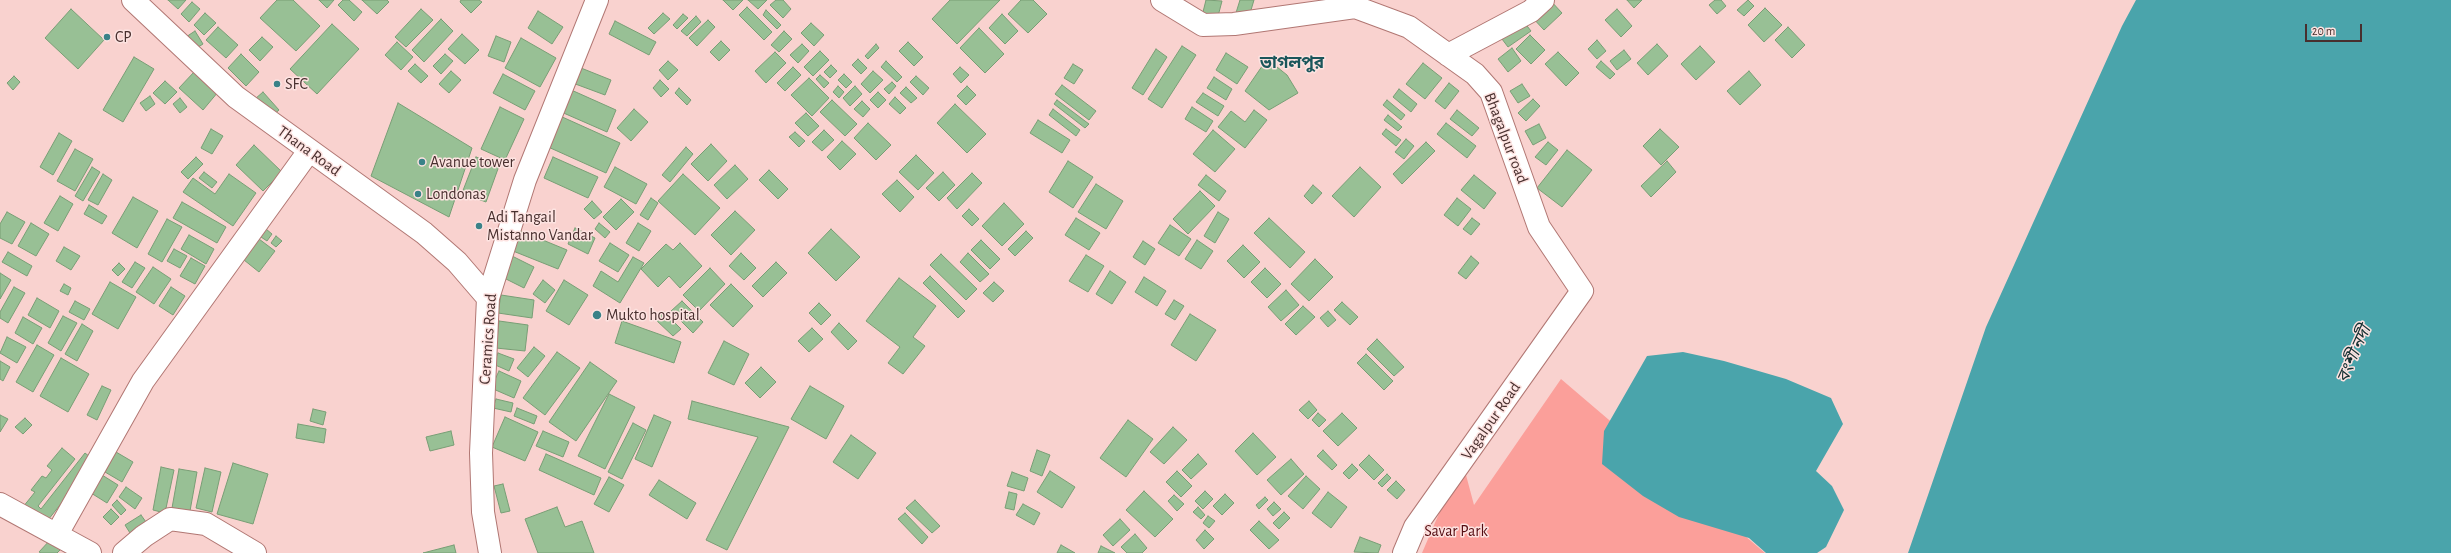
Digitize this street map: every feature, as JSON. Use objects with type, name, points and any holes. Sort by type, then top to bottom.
[{"type":"street","name":"Thana Road","points":[[133,0],[236,97],[424,233],[457,262],[488,298]]},
{"type":"street","name":"Ceramics Road","points":[[490,553],[483,512],[481,453],[488,298],[525,180],[597,0]]},
{"type":"street","name":"Bhagalpur road","points":[[1162,0],[1203,25],[1234,24],[1355,7],[1409,27],[1475,74],[1491,92],[1539,227],[1582,292]]},
{"type":"street","points":[[1448,55],[1531,11],[1543,0]]},
{"type":"street","points":[[57,534],[143,381],[309,151]]},
{"type":"street","name":"Vagalpur Road","points":[[1404,553],[1415,527],[1582,292]]},
{"type":"street","points":[[0,504],[90,553]]},
{"type":"street","points":[[124,553],[144,536],[170,519],[206,524],[255,553]]},
{"type":"green space","name":"Savar Park","points":[[1561,379],[1765,553],[1422,553],[1462,460],[1474,505]]},
{"type":"water","name":"বংশী নদী","points":[[2136,0],[2451,0],[2451,553],[1908,553],[1986,327],[2122,26]]},
{"type":"water","points":[[1683,352],[1724,361],[1786,379],[1831,398],[1843,424],[1816,471],[1832,486],[1844,510],[1826,547],[1817,553],[1766,553],[1749,538],[1679,517],[1643,496],[1602,464],[1604,431],[1647,356]]},
{"type":"building","points":[[168,0],[186,0],[178,9]]},
{"type":"building","points":[[277,0],[293,0],[320,26],[296,51],[260,18]]},
{"type":"building","points":[[319,0],[334,0],[327,8]]},
{"type":"building","points":[[343,0],[349,0],[362,12],[354,21],[338,5]]},
{"type":"building","points":[[362,0],[387,0],[389,2],[377,14]]},
{"type":"building","points":[[461,0],[479,0],[482,2],[471,13],[460,2]]},
{"type":"building","points":[[723,0],[743,0],[733,10]]},
{"type":"building","points":[[748,0],[767,0],[758,9]]},
{"type":"building","points":[[776,0],[783,0],[791,9],[783,18],[770,5]]},
{"type":"building","points":[[950,0],[1000,0],[957,44],[932,19]]},
{"type":"building","points":[[1021,0],[1033,0],[1047,14],[1028,33],[1008,14]]},
{"type":"building","points":[[1206,0],[1222,1],[1217,20],[1202,16]]},
{"type":"building","points":[[1240,0],[1254,0],[1248,20],[1235,16]]},
{"type":"building","points":[[1550,0],[1562,13],[1544,30],[1531,16]]},
{"type":"building","points":[[1627,0],[1642,0],[1634,8]]},
{"type":"building","points":[[1715,0],[1721,0],[1726,6],[1717,14],[1709,5]]},
{"type":"building","points":[[1748,0],[1754,6],[1744,16],[1737,10]]},
{"type":"building","points":[[192,2],[200,9],[189,22],[181,14]]},
{"type":"building","points":[[747,7],[772,32],[764,40],[739,15]]},
{"type":"building","points":[[1765,8],[1782,25],[1764,42],[1748,25]]},
{"type":"building","points":[[71,9],[104,40],[78,69],[45,38]]},
{"type":"building","points":[[421,9],[433,20],[406,47],[395,37]]},
{"type":"building","points":[[1617,9],[1632,26],[1621,37],[1605,20]]},
{"type":"building","points":[[766,10],[781,25],[777,29],[763,15]]},
{"type":"building","points":[[538,11],[563,27],[552,44],[528,28]]},
{"type":"building","points":[[205,13],[216,23],[204,35],[194,25]]},
{"type":"building","points":[[663,13],[670,19],[654,34],[648,28]]},
{"type":"building","points":[[683,14],[688,18],[677,29],[673,25]]},
{"type":"building","points":[[1002,14],[1018,31],[1005,44],[989,28]]},
{"type":"building","points":[[696,16],[701,22],[687,36],[681,31]]},
{"type":"building","points":[[441,19],[453,31],[424,62],[412,50]]},
{"type":"building","points":[[708,20],[715,27],[697,46],[689,38]]},
{"type":"building","points":[[615,21],[656,42],[649,55],[609,34]]},
{"type":"building","points":[[1524,22],[1531,31],[1508,47],[1502,39]]},
{"type":"building","points":[[811,23],[824,35],[814,46],[801,33]]},
{"type":"building","points":[[332,24],[359,49],[317,94],[290,69]]},
{"type":"building","points":[[218,27],[238,45],[226,58],[206,40]]},
{"type":"building","points":[[1788,27],[1805,45],[1792,58],[1775,40]]},
{"type":"building","points":[[979,28],[1004,54],[985,73],[960,48]]},
{"type":"building","points":[[195,31],[203,44],[192,51],[183,39]]},
{"type":"building","points":[[784,31],[792,39],[779,52],[771,45]]},
{"type":"building","points":[[462,34],[479,50],[465,64],[448,49]]},
{"type":"building","points":[[1530,35],[1545,50],[1531,64],[1516,49]]},
{"type":"building","points":[[496,36],[511,42],[504,62],[488,56]]},
{"type":"building","points":[[262,37],[273,47],[260,61],[249,50]]},
{"type":"building","points":[[521,38],[556,58],[540,87],[505,68]]},
{"type":"building","points":[[1597,40],[1606,51],[1597,59],[1588,49]]},
{"type":"building","points":[[721,41],[730,50],[719,61],[710,52]]},
{"type":"building","points":[[397,42],[413,57],[401,70],[385,55]]},
{"type":"building","points":[[908,42],[923,57],[914,66],[899,51]]},
{"type":"building","points":[[802,44],[809,51],[798,63],[790,55]]},
{"type":"building","points":[[876,44],[879,48],[868,59],[865,56]]},
{"type":"building","points":[[1657,44],[1668,56],[1648,75],[1637,63]]},
{"type":"building","points":[[1182,46],[1196,55],[1162,108],[1148,99]]},
{"type":"building","points":[[1700,46],[1715,62],[1696,80],[1681,64]]},
{"type":"building","points":[[1512,48],[1521,61],[1508,72],[1498,59]]},
{"type":"building","points":[[1156,49],[1167,57],[1143,95],[1132,88]]},
{"type":"building","points":[[1624,50],[1631,59],[1617,70],[1610,61]]},
{"type":"building","points":[[820,51],[829,60],[813,76],[804,67]]},
{"type":"building","points":[[775,52],[786,63],[766,83],[755,71]]},
{"type":"building","points":[[1558,52],[1579,73],[1566,86],[1545,64]]},
{"type":"building","points":[[1226,53],[1248,67],[1237,84],[1216,70]]},
{"type":"building","points":[[241,54],[259,72],[246,86],[228,68]]},
{"type":"building","points":[[445,54],[453,61],[441,74],[433,66]]},
{"type":"building","points":[[134,57],[154,69],[123,122],[103,110]]},
{"type":"building","points":[[858,59],[867,68],[861,74],[852,65]]},
{"type":"building","points":[[1267,59],[1287,75],[1298,93],[1269,110],[1245,91]]},
{"type":"building","points":[[668,61],[678,70],[668,80],[659,70]]},
{"type":"building","points":[[886,61],[902,77],[897,82],[881,67]]},
{"type":"building","points":[[1601,61],[1615,74],[1610,79],[1596,67]]},
{"type":"building","points":[[1423,63],[1442,78],[1425,99],[1406,84]]},
{"type":"building","points":[[415,64],[428,76],[421,83],[408,71]]},
{"type":"building","points":[[1073,64],[1083,70],[1074,84],[1064,78]]},
{"type":"building","points":[[831,65],[837,71],[830,78],[824,72]]},
{"type":"building","points":[[576,66],[611,80],[605,95],[570,82]]},
{"type":"building","points":[[793,67],[801,75],[785,91],[777,83]]},
{"type":"building","points":[[960,67],[969,75],[961,83],[953,74]]},
{"type":"building","points":[[195,71],[218,92],[203,110],[179,88]]},
{"type":"building","points":[[451,71],[461,80],[449,93],[439,84]]},
{"type":"building","points":[[873,71],[883,80],[870,93],[861,84]]},
{"type":"building","points":[[1749,71],[1761,85],[1740,105],[1727,91]]},
{"type":"building","points":[[503,74],[535,91],[525,110],[493,93]]},
{"type":"building","points":[[844,74],[852,82],[846,88],[838,80]]},
{"type":"building","points":[[820,75],[829,83],[824,88],[816,79]]},
{"type":"building","points":[[14,76],[20,82],[13,90],[7,83]]},
{"type":"building","points":[[916,76],[929,88],[923,95],[910,82]]},
{"type":"building","points":[[1214,77],[1232,89],[1226,100],[1207,88]]},
{"type":"building","points":[[809,78],[829,98],[812,116],[791,95]]},
{"type":"building","points":[[660,80],[669,89],[661,97],[653,88]]},
{"type":"building","points":[[165,81],[177,92],[165,104],[153,93]]},
{"type":"building","points":[[892,82],[896,86],[889,94],[884,89]]},
{"type":"building","points":[[1449,83],[1459,91],[1445,109],[1435,101]]},
{"type":"building","points":[[1522,84],[1530,96],[1518,103],[1510,91]]},
{"type":"building","points":[[1062,85],[1096,111],[1089,120],[1055,94]]},
{"type":"building","points":[[838,86],[844,92],[839,98],[833,92]]},
{"type":"building","points":[[855,86],[862,94],[850,106],[843,98]]},
{"type":"building","points":[[967,86],[976,95],[966,105],[957,96]]},
{"type":"building","points":[[906,87],[917,98],[911,103],[900,93]]},
{"type":"building","points":[[679,88],[691,100],[687,105],[675,93]]},
{"type":"building","points":[[569,89],[616,110],[607,132],[559,111]]},
{"type":"building","points":[[1399,89],[1417,104],[1411,112],[1393,97]]},
{"type":"building","points":[[263,92],[279,110],[271,117],[255,99]]},
{"type":"building","points":[[878,92],[886,100],[878,108],[870,100]]},
{"type":"building","points":[[1203,93],[1224,106],[1218,116],[1196,102]]},
{"type":"building","points":[[150,96],[155,104],[146,111],[140,103]]},
{"type":"building","points":[[895,97],[906,108],[900,114],[889,104]]},
{"type":"building","points":[[180,98],[187,107],[180,113],[173,104]]},
{"type":"building","points":[[1533,99],[1540,106],[1526,121],[1518,113]]},
{"type":"building","points":[[832,100],[857,124],[845,136],[820,112]]},
{"type":"building","points":[[1057,100],[1089,124],[1085,128],[1054,104]]},
{"type":"building","points":[[1387,100],[1405,115],[1401,120],[1383,105]]},
{"type":"building","points":[[862,101],[870,109],[863,117],[854,109]]},
{"type":"building","name":"Avanue tower","points":[[398,103],[472,148],[449,217],[371,176]]},
{"type":"building","points":[[955,104],[986,134],[967,153],[937,123]]},
{"type":"building","points":[[500,107],[524,119],[505,160],[481,149]]},
{"type":"building","points":[[1192,107],[1213,121],[1206,132],[1185,119]]},
{"type":"building","points":[[634,109],[648,122],[631,141],[617,128]]},
{"type":"building","points":[[1053,109],[1080,130],[1076,136],[1049,115]]},
{"type":"building","points":[[1254,110],[1267,120],[1245,148],[1218,127],[1231,111],[1245,122]]},
{"type":"building","points":[[1457,110],[1479,128],[1472,136],[1450,119]]},
{"type":"building","points":[[806,113],[819,126],[808,136],[795,123]]},
{"type":"building","points":[[1388,115],[1402,127],[1398,131],[1384,120]]},
{"type":"building","points":[[560,116],[620,143],[606,173],[546,146]]},
{"type":"building","points":[[1038,120],[1070,140],[1062,153],[1030,133]]},
{"type":"building","points":[[868,123],[891,145],[876,160],[854,138]]},
{"type":"building","points":[[1446,123],[1476,146],[1467,158],[1437,134]]},
{"type":"building","points":[[1539,124],[1546,138],[1533,145],[1525,131]]},
{"type":"building","points":[[211,129],[223,136],[212,154],[201,148]]},
{"type":"building","points":[[1386,129],[1401,140],[1396,146],[1382,134]]},
{"type":"building","points":[[1660,129],[1679,147],[1661,165],[1643,146]]},
{"type":"building","points":[[824,130],[834,140],[822,151],[812,142]]},
{"type":"building","points":[[1213,130],[1235,149],[1215,172],[1193,154]]},
{"type":"building","points":[[795,132],[805,141],[799,147],[789,137]]},
{"type":"building","points":[[59,133],[72,141],[53,175],[40,167]]},
{"type":"building","points":[[1406,139],[1414,146],[1404,159],[1395,152]]},
{"type":"building","points":[[842,141],[856,154],[840,170],[827,157]]},
{"type":"building","points":[[1426,142],[1435,151],[1402,184],[1393,174]]},
{"type":"building","points":[[1548,142],[1558,150],[1546,165],[1535,157]]},
{"type":"building","points":[[711,144],[727,161],[708,181],[691,164]]},
{"type":"building","points":[[254,145],[282,172],[263,191],[236,165]]},
{"type":"building","points":[[686,147],[693,154],[670,182],[662,175]]},
{"type":"building","points":[[75,149],[93,159],[75,191],[57,181]]},
{"type":"building","points":[[1567,150],[1592,170],[1562,207],[1537,188]]},
{"type":"building","points":[[916,155],[934,173],[918,190],[899,172]]},
{"type":"building","points":[[196,157],[203,164],[188,179],[181,172]]},
{"type":"building","points":[[476,157],[499,166],[486,202],[462,193]]},
{"type":"building","points":[[553,157],[598,177],[588,198],[544,178]]},
{"type":"building","points":[[1068,161],[1093,177],[1073,208],[1049,192]]},
{"type":"building","points":[[1667,161],[1676,172],[1651,197],[1641,186]]},
{"type":"building","points":[[735,165],[748,179],[727,199],[714,185]]},
{"type":"building","points":[[92,167],[100,172],[83,201],[75,196]]},
{"type":"building","points":[[615,167],[647,184],[636,204],[604,187]]},
{"type":"building","points":[[1360,167],[1381,187],[1354,217],[1332,196]]},
{"type":"building","points":[[769,170],[788,189],[778,199],[759,180]]},
{"type":"building","points":[[204,172],[217,182],[212,188],[199,178]]},
{"type":"building","points":[[943,172],[955,185],[939,201],[926,188]]},
{"type":"building","points":[[972,173],[982,183],[957,209],[947,198]]},
{"type":"building","points":[[103,174],[112,180],[98,205],[88,200]]},
{"type":"building","points":[[229,174],[256,193],[233,226],[183,192],[193,178],[215,194]]},
{"type":"building","points":[[683,174],[720,208],[695,235],[658,201]]},
{"type":"building","points":[[1206,175],[1226,191],[1219,201],[1198,185]]},
{"type":"building","points":[[1474,175],[1496,193],[1484,209],[1461,190]]},
{"type":"building","points":[[897,180],[914,197],[900,212],[882,194]]},
{"type":"building","points":[[1096,184],[1123,201],[1106,229],[1078,212]]},
{"type":"building","points":[[1313,185],[1322,193],[1312,204],[1304,196]]},
{"type":"building","points":[[1200,191],[1215,206],[1188,234],[1173,219]]},
{"type":"building","points":[[60,196],[73,204],[58,231],[44,223]]},
{"type":"building","points":[[133,197],[158,211],[137,248],[112,233]]},
{"type":"building","points":[[651,198],[658,203],[648,220],[640,215]]},
{"type":"building","points":[[1457,198],[1471,209],[1458,226],[1444,215]]},
{"type":"building","points":[[621,199],[634,212],[616,230],[603,217]]},
{"type":"building","points":[[592,201],[602,212],[594,219],[584,209]]},
{"type":"building","points":[[182,202],[226,227],[217,243],[173,218]]},
{"type":"building","points":[[1004,203],[1024,224],[1002,246],[982,226]]},
{"type":"building","points":[[89,205],[107,216],[102,224],[84,214]]},
{"type":"building","points":[[969,209],[979,219],[972,226],[962,216]]},
{"type":"building","points":[[735,211],[755,230],[731,255],[711,235]]},
{"type":"building","points":[[7,212],[25,222],[12,244],[0,238],[0,224]]},
{"type":"building","points":[[1218,212],[1229,219],[1215,243],[1204,236]]},
{"type":"building","points":[[1076,218],[1100,233],[1089,250],[1065,235]]},
{"type":"building","points":[[1269,218],[1305,252],[1290,268],[1254,233]]},
{"type":"building","points":[[1472,218],[1480,224],[1471,235],[1463,229]]},
{"type":"building","points":[[167,219],[182,227],[162,262],[148,254]]},
{"type":"building","points":[[31,223],[49,234],[36,256],[18,246]]},
{"type":"building","points":[[599,223],[610,232],[605,238],[595,229]]},
{"type":"building","points":[[638,223],[651,231],[639,251],[626,243]]},
{"type":"building","points":[[1170,225],[1191,239],[1179,256],[1158,243]]},
{"type":"building","points":[[575,228],[595,238],[588,254],[568,244]]},
{"type":"building","points":[[266,229],[272,234],[267,241],[261,237]]},
{"type":"building","points":[[831,229],[860,257],[836,281],[808,253]]},
{"type":"building","points":[[521,231],[567,250],[558,269],[513,251]]},
{"type":"building","points":[[1026,231],[1033,238],[1015,256],[1008,249]]},
{"type":"building","points":[[189,235],[214,249],[206,264],[181,249]]},
{"type":"building","points":[[276,236],[282,241],[276,247],[271,243]]},
{"type":"building","points":[[259,239],[275,251],[259,272],[244,260]]},
{"type":"building","points":[[981,240],[1000,259],[990,269],[971,250]]},
{"type":"building","points":[[1197,240],[1213,251],[1201,269],[1185,259]]},
{"type":"building","points":[[1143,241],[1155,249],[1145,265],[1133,257]]},
{"type":"building","points":[[610,243],[629,255],[618,272],[599,261]]},
{"type":"building","points":[[680,243],[702,266],[680,288],[669,276],[658,287],[641,269],[666,244],[673,250]]},
{"type":"building","points":[[1243,245],[1260,262],[1244,278],[1227,261]]},
{"type":"building","points":[[64,247],[80,256],[71,270],[56,261]]},
{"type":"building","points":[[174,249],[187,256],[180,268],[167,261]]},
{"type":"building","points":[[8,252],[32,266],[27,276],[2,262]]},
{"type":"building","points":[[741,253],[756,268],[744,280],[729,266]]},
{"type":"building","points":[[968,253],[989,274],[980,282],[960,262]]},
{"type":"building","points":[[941,254],[977,289],[966,300],[930,265]]},
{"type":"building","points":[[1086,255],[1104,266],[1088,292],[1069,281]]},
{"type":"building","points":[[512,256],[534,267],[524,288],[502,277]]},
{"type":"building","points":[[1471,256],[1479,263],[1466,279],[1458,273]]},
{"type":"building","points":[[633,257],[644,263],[620,303],[593,286],[601,271],[618,282]]},
{"type":"building","points":[[191,258],[205,266],[195,284],[180,276]]},
{"type":"building","points":[[1315,259],[1333,277],[1309,301],[1291,284]]},
{"type":"building","points":[[135,262],[145,268],[132,288],[122,282]]},
{"type":"building","points":[[776,262],[787,273],[763,297],[752,286]]},
{"type":"building","points":[[119,263],[125,269],[118,276],[112,270]]},
{"type":"building","points":[[153,267],[171,279],[154,304],[136,292]]},
{"type":"building","points":[[710,268],[725,284],[699,311],[683,295]]},
{"type":"building","points":[[1265,268],[1281,284],[1267,298],[1251,282]]},
{"type":"building","points":[[1110,271],[1126,282],[1112,304],[1096,294]]},
{"type":"building","points":[[0,273],[11,280],[0,299]]},
{"type":"building","points":[[930,276],[965,311],[958,318],[923,283]]},
{"type":"building","points":[[1144,277],[1166,291],[1157,306],[1135,292]]},
{"type":"building","points":[[899,278],[936,306],[913,337],[925,346],[903,374],[888,363],[900,347],[866,321]]},
{"type":"building","points":[[543,280],[555,290],[545,303],[533,294]]},
{"type":"building","points":[[564,280],[588,295],[569,325],[546,311]]},
{"type":"building","points":[[110,282],[136,297],[118,329],[92,314]]},
{"type":"building","points":[[994,282],[1004,291],[993,302],[983,293]]},
{"type":"building","points":[[64,284],[71,288],[68,295],[60,291]]},
{"type":"building","points":[[731,284],[753,306],[733,327],[710,305]]},
{"type":"building","points":[[14,287],[25,293],[8,323],[0,318],[0,312]]},
{"type":"building","points":[[171,287],[185,296],[173,315],[159,306]]},
{"type":"building","points":[[1286,290],[1299,305],[1281,321],[1268,307]]},
{"type":"building","points":[[501,295],[534,300],[532,318],[498,313]]},
{"type":"building","points":[[37,298],[59,311],[50,328],[28,315]]},
{"type":"building","points":[[1174,300],[1184,306],[1175,320],[1165,314]]},
{"type":"building","points":[[75,301],[90,309],[84,320],[69,312]]},
{"type":"building","points":[[682,301],[703,322],[693,333],[671,311]]},
{"type":"building","points":[[1342,302],[1358,317],[1350,325],[1334,310]]},
{"type":"building","points":[[819,303],[831,315],[821,325],[809,313]]},
{"type":"building","points":[[1303,306],[1315,317],[1296,335],[1285,324]]},
{"type":"building","points":[[1328,311],[1336,320],[1328,327],[1320,318]]},
{"type":"building","points":[[664,312],[681,329],[673,336],[656,320]]},
{"type":"building","points":[[1190,314],[1216,330],[1196,361],[1171,345]]},
{"type":"building","points":[[63,316],[77,323],[61,351],[48,343]]},
{"type":"building","points":[[23,317],[42,328],[33,344],[15,333]]},
{"type":"building","points":[[499,321],[528,325],[525,351],[496,348]]},
{"type":"building","points":[[622,321],[681,342],[674,363],[615,343]]},
{"type":"building","points":[[839,323],[857,341],[848,350],[831,332]]},
{"type":"building","points":[[82,324],[93,331],[77,361],[65,354]]},
{"type":"building","points":[[812,328],[823,339],[809,352],[798,341]]},
{"type":"building","points":[[7,337],[26,347],[17,363],[0,353]]},
{"type":"building","points":[[1377,339],[1404,367],[1394,376],[1367,349]]},
{"type":"building","points":[[724,341],[749,354],[734,385],[708,373]]},
{"type":"building","points":[[37,345],[54,355],[33,392],[16,382]]},
{"type":"building","points":[[534,347],[545,356],[528,377],[517,368]]},
{"type":"building","points":[[557,352],[580,368],[545,415],[523,398]]},
{"type":"building","points":[[498,353],[514,359],[509,371],[493,364]]},
{"type":"building","points":[[1366,354],[1393,381],[1384,390],[1357,363]]},
{"type":"building","points":[[61,358],[89,374],[68,412],[40,396]]},
{"type":"building","points":[[0,361],[10,367],[3,381],[0,379]]},
{"type":"building","points":[[590,362],[617,381],[576,441],[549,422]]},
{"type":"building","points":[[761,367],[776,382],[760,398],[745,383]]},
{"type":"building","points":[[499,371],[521,381],[514,398],[491,388]]},
{"type":"building","points":[[102,386],[111,390],[97,420],[87,415]]},
{"type":"building","points":[[810,386],[844,406],[826,439],[791,419]]},
{"type":"building","points":[[609,394],[635,407],[605,469],[578,456]]},
{"type":"building","points":[[496,399],[513,403],[511,412],[493,408]]},
{"type":"building","points":[[692,401],[789,427],[727,550],[706,540],[758,437],[688,419]]},
{"type":"building","points":[[1309,401],[1317,410],[1308,419],[1299,410]]},
{"type":"building","points":[[517,408],[537,416],[534,424],[514,416]]},
{"type":"building","points":[[313,409],[326,412],[323,425],[310,421]]},
{"type":"building","points":[[1318,413],[1326,420],[1319,427],[1312,420]]},
{"type":"building","points":[[1342,413],[1357,428],[1338,446],[1323,431]]},
{"type":"building","points":[[0,415],[8,419],[0,432]]},
{"type":"building","points":[[654,415],[671,422],[652,467],[635,459]]},
{"type":"building","points":[[505,417],[538,432],[525,461],[492,447]]},
{"type":"building","points":[[25,418],[32,425],[23,434],[15,427]]},
{"type":"building","points":[[1128,420],[1153,439],[1126,477],[1100,458]]},
{"type":"building","points":[[633,423],[646,430],[622,479],[608,472]]},
{"type":"building","points":[[298,424],[326,429],[324,443],[296,438]]},
{"type":"building","points":[[1173,427],[1187,440],[1164,464],[1150,452]]},
{"type":"building","points":[[451,431],[454,445],[430,451],[426,437]]},
{"type":"building","points":[[543,431],[569,442],[563,457],[536,446]]},
{"type":"building","points":[[1253,433],[1276,457],[1257,475],[1235,451]]},
{"type":"building","points":[[851,435],[876,453],[858,479],[833,462]]},
{"type":"building","points":[[62,448],[75,459],[38,506],[41,509],[85,453],[95,461],[44,525],[23,507],[35,492],[31,490],[42,476],[46,478],[52,470],[47,466]]},
{"type":"building","points":[[1037,450],[1050,455],[1042,476],[1030,471]]},
{"type":"building","points":[[1323,450],[1337,465],[1332,470],[1317,456]]},
{"type":"building","points":[[116,452],[133,462],[122,482],[105,472]]},
{"type":"building","points":[[546,454],[601,478],[594,495],[539,470]]},
{"type":"building","points":[[1198,454],[1207,464],[1191,479],[1182,470]]},
{"type":"building","points":[[1369,455],[1384,470],[1374,480],[1359,465]]},
{"type":"building","points":[[1291,459],[1304,474],[1281,495],[1267,480]]},
{"type":"building","points":[[233,463],[268,474],[253,524],[217,514]]},
{"type":"building","points":[[1352,464],[1358,470],[1349,479],[1343,473]]},
{"type":"building","points":[[161,467],[174,470],[165,513],[153,510]]},
{"type":"building","points":[[205,468],[221,472],[212,512],[196,508]]},
{"type":"building","points":[[179,469],[197,472],[190,511],[172,508]]},
{"type":"building","points":[[1050,471],[1075,487],[1062,508],[1037,492]]},
{"type":"building","points":[[1177,471],[1192,486],[1181,497],[1166,482]]},
{"type":"building","points":[[1012,472],[1028,478],[1024,491],[1007,486]]},
{"type":"building","points":[[1387,474],[1391,478],[1382,487],[1378,483]]},
{"type":"building","points":[[102,475],[118,485],[107,503],[91,493]]},
{"type":"building","points":[[1306,476],[1320,489],[1303,509],[1288,496]]},
{"type":"building","points":[[609,477],[624,485],[609,512],[594,504]]},
{"type":"building","points":[[659,480],[696,503],[687,519],[649,495]]},
{"type":"building","points":[[1396,481],[1405,490],[1397,499],[1387,490]]},
{"type":"building","points":[[503,484],[510,511],[501,513],[494,486]]},
{"type":"building","points":[[126,487],[142,498],[135,509],[119,497]]},
{"type":"building","points":[[1144,491],[1173,519],[1155,537],[1126,510]]},
{"type":"building","points":[[1205,491],[1213,499],[1203,509],[1195,501]]},
{"type":"building","points":[[1009,492],[1017,494],[1014,510],[1005,508]]},
{"type":"building","points":[[1328,492],[1347,507],[1331,528],[1312,513]]},
{"type":"building","points":[[1225,494],[1234,503],[1222,515],[1213,506]]},
{"type":"building","points":[[1174,495],[1184,504],[1177,511],[1168,501]]},
{"type":"building","points":[[1265,497],[1268,500],[1259,509],[1256,505]]},
{"type":"building","points":[[117,500],[126,510],[121,515],[112,505]]},
{"type":"building","points":[[915,500],[940,526],[932,533],[906,508]]},
{"type":"building","points":[[1274,502],[1281,509],[1273,516],[1267,509]]},
{"type":"building","points":[[1023,504],[1040,513],[1034,525],[1016,515]]},
{"type":"building","points":[[557,507],[565,527],[582,521],[594,553],[538,553],[525,519]]},
{"type":"building","points":[[1198,507],[1205,515],[1201,519],[1193,512]]},
{"type":"building","points":[[111,509],[119,517],[111,525],[103,517]]},
{"type":"building","points":[[1284,512],[1290,518],[1279,529],[1273,523]]},
{"type":"building","points":[[905,513],[928,537],[922,544],[898,519]]},
{"type":"building","points":[[141,515],[146,522],[130,533],[125,525]]},
{"type":"building","points":[[1208,516],[1215,521],[1209,528],[1203,523]]},
{"type":"building","points":[[1120,519],[1130,530],[1113,546],[1103,535]]},
{"type":"building","points":[[1259,521],[1279,540],[1269,549],[1250,530]]},
{"type":"building","points":[[1205,530],[1214,539],[1204,549],[1196,540]]},
{"type":"building","points":[[1135,534],[1147,548],[1142,553],[1127,553],[1121,547]]},
{"type":"building","points":[[1360,537],[1381,545],[1378,553],[1354,552]]},
{"type":"building","points":[[51,539],[61,549],[57,553],[39,552]]},
{"type":"building","points":[[454,545],[456,553],[423,553]]},
{"type":"building","points":[[1061,545],[1075,553],[1057,553]]},
{"type":"building","points":[[1101,546],[1115,553],[1098,553]]},
{"type":"place","name":"CP","points":[[107,37]]},
{"type":"place","name":"SFC","points":[[277,84]]},
{"type":"place","name":"Avanue tower","points":[[422,162]]},
{"type":"place","name":"Londonas","points":[[418,194]]},
{"type":"place","name":"Adi Tangail Mistanno Vandar","points":[[479,226]]},
{"type":"place","name":"Mukto hospital","points":[[597,315]]},
{"type":"district","name":"ভাগলপুর","points":[[1292,63]]}]
